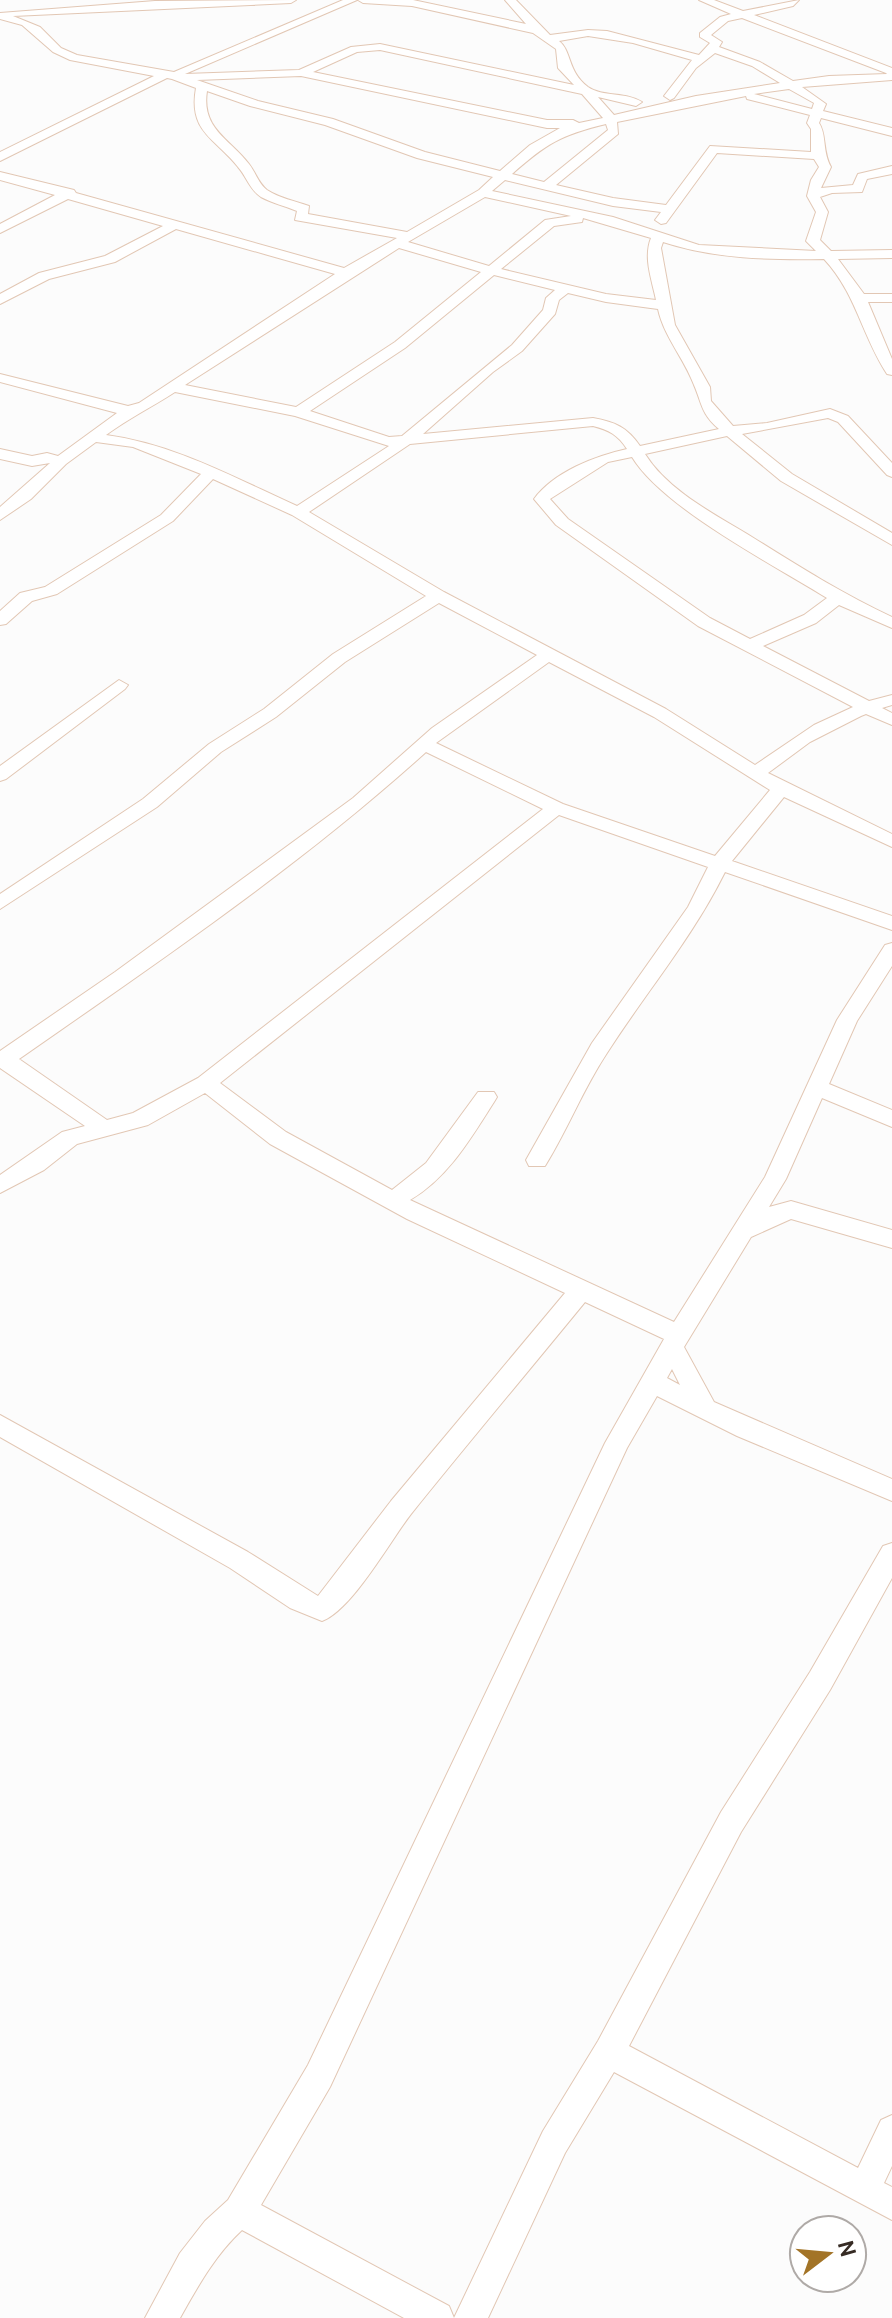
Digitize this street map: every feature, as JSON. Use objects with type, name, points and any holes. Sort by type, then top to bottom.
[{"type":"street","points":[[0,15],[155,4],[231,5],[291,0]]},
{"type":"street","points":[[0,157],[174,76],[352,0]]},
{"type":"street","points":[[363,0],[412,3],[537,30]]},
{"type":"street","points":[[510,0],[537,30],[561,48],[564,68],[610,117],[614,131],[547,186]]},
{"type":"street","points":[[704,0],[892,74]]},
{"type":"street","points":[[670,96],[686,78],[691,67],[703,60],[713,48],[716,42],[704,36],[717,22],[789,4],[794,0]]},
{"type":"street","points":[[0,15],[26,23],[57,50],[74,58],[174,76],[254,104],[329,122],[421,155],[503,176],[613,202],[669,209]]},
{"type":"street","points":[[549,38],[594,33],[657,46],[703,60]]},
{"type":"street","points":[[775,42],[789,33]]},
{"type":"street","points":[[301,73],[347,52],[371,46],[414,52],[636,102]]},
{"type":"street","points":[[713,48],[759,59],[818,101],[813,121],[819,155],[825,167],[813,195],[822,212],[813,241],[847,276],[860,298],[883,358],[892,371]]},
{"type":"street","points":[[174,76],[301,73],[547,124],[591,122]]},
{"type":"street","points":[[0,515],[61,461],[129,411],[144,406],[346,273],[483,193],[534,148],[561,131],[610,117],[696,100],[844,77],[892,74]]},
{"type":"street","points":[[202,86],[198,100],[215,142],[244,165],[254,184],[268,195],[304,209],[300,217],[403,240],[492,271],[565,289],[618,301],[662,305]]},
{"type":"street","points":[[742,94],[892,132]]},
{"type":"street","points":[[610,117],[636,102],[670,96],[696,100]]},
{"type":"street","points":[[819,155],[805,157],[714,149],[669,209],[655,236],[662,305],[674,338],[703,387],[704,401],[717,420],[755,454],[815,498],[892,540]]},
{"type":"street","points":[[813,195],[831,189],[858,189],[862,177],[892,170]]},
{"type":"street","points":[[2,180],[70,193],[346,273]]},
{"type":"street","points":[[0,229],[70,193]]},
{"type":"street","points":[[483,193],[594,217],[698,249],[753,255],[892,254]]},
{"type":"street","points":[[298,412],[400,345],[550,223],[594,217]]},
{"type":"street","points":[[0,300],[44,276],[110,259],[176,224]]},
{"type":"street","points":[[298,512],[404,442],[517,348],[550,311],[553,298],[565,289]]},
{"type":"street","points":[[860,298],[892,298]]},
{"type":"street","points":[[0,378],[129,411]]},
{"type":"street","points":[[172,387],[298,412],[379,440],[404,442],[473,432],[593,422],[611,426],[625,435],[648,471],[670,489],[838,598],[892,623]]},
{"type":"street","points":[[892,472],[857,433],[830,413],[767,427],[730,431],[596,462],[542,496],[543,502],[562,522],[704,622],[892,720]]},
{"type":"street","points":[[96,438],[135,443],[212,472],[298,512],[546,656],[660,713],[781,789],[892,841]]},
{"type":"street","points":[[0,454],[32,461],[49,473]]},
{"type":"street","points":[[32,461],[47,458],[61,461]]},
{"type":"street","points":[[0,620],[26,597],[51,591],[167,518],[212,472]]},
{"type":"street","points":[[0,903],[150,803],[215,748],[270,713],[339,658],[438,596]]},
{"type":"street","points":[[749,646],[810,619],[838,598]]},
{"type":"street","points":[[103,1128],[2,1060],[122,977],[348,811],[500,686],[546,656]]},
{"type":"street","points":[[0,775],[119,685]]},
{"type":"street","points":[[757,772],[790,746],[827,724],[866,706],[892,700]]},
{"type":"street","points":[[425,745],[556,808],[892,923]]},
{"type":"street","points":[[537,1160],[556,1131],[573,1092],[599,1048],[697,909],[719,864],[781,789]]},
{"type":"street","points":[[0,1185],[36,1164],[70,1138],[140,1119],[206,1083],[556,808]]},
{"type":"street","points":[[162,2318],[192,2265],[216,2232],[239,2211],[319,2076],[617,1443],[675,1341],[775,1179],[847,1020],[892,950]]},
{"type":"street","points":[[206,1083],[278,1138],[392,1200],[675,1341],[704,1406]]},
{"type":"street","points":[[816,1087],[892,1119]]},
{"type":"street","points":[[392,1200],[413,1191],[431,1175],[486,1097]]},
{"type":"street","points":[[745,1230],[761,1225],[778,1211],[791,1210],[892,1239]]},
{"type":"street","points":[[0,1425],[239,1560],[299,1600],[322,1609],[336,1596],[400,1509],[579,1292]]},
{"type":"street","points":[[652,1382],[746,1429],[892,1490]]},
{"type":"street","points":[[471,2318],[554,2142],[609,2052],[731,1822],[820,1681],[892,1554]]},
{"type":"street","points":[[609,2052],[878,2196],[892,2131]]},
{"type":"street","points":[[239,2211],[437,2318]]}]
